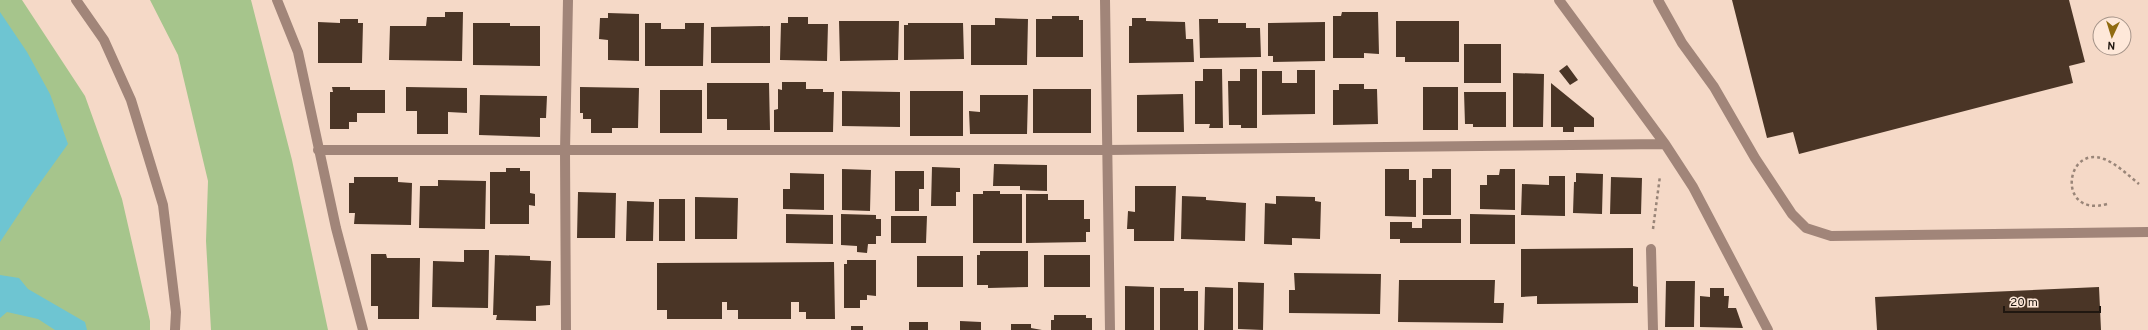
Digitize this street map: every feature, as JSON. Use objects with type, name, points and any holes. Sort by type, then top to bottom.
[{"type":"street","points":[[76,0],[104,40],[131,100],[163,205],[176,312],[175,330]]},
{"type":"street","points":[[277,0],[298,52],[318,150],[363,330]]},
{"type":"street","points":[[566,330],[565,151],[568,0]]},
{"type":"street","points":[[1105,0],[1110,330]]},
{"type":"street","points":[[1559,0],[1665,144],[1693,187],[1768,330]]},
{"type":"street","points":[[1658,0],[1682,43],[1714,88],[1759,164],[1792,214],[1806,228],[1832,236],[2148,232]]},
{"type":"street","points":[[318,150],[1108,150],[1665,144]]},
{"type":"street","points":[[1651,249],[1653,330]]},
{"type":"path","points":[[1651,249],[1655,204],[1665,144]]},
{"type":"path","points":[[2107,204],[2091,206],[2076,197],[2071,182],[2076,166],[2082,161],[2098,157],[2105,159],[2139,184]]},
{"type":"green space","points":[[0,0],[22,0],[85,96],[122,199],[150,321],[150,330],[0,330]]},
{"type":"green space","points":[[150,0],[251,0],[292,160],[328,330],[211,330],[206,241],[208,181],[178,55]]},
{"type":"water","points":[[0,12],[27,52],[50,94],[68,144],[0,242]]},
{"type":"water","points":[[0,275],[19,278],[28,289],[85,322],[87,330],[55,330],[38,319],[7,312],[0,318]]},
{"type":"building","points":[[1732,0],[2069,0],[2085,62],[2069,66],[2073,83],[1799,154],[1793,132],[1767,138]]},
{"type":"building","points":[[445,12],[463,12],[462,61],[389,60],[390,26],[426,26],[427,17],[445,17]]},
{"type":"building","points":[[1342,12],[1378,12],[1379,54],[1364,53],[1364,58],[1333,58],[1333,16],[1341,16]]},
{"type":"building","points":[[608,13],[639,14],[639,61],[608,60],[608,40],[599,39],[600,18],[608,18]]},
{"type":"building","points":[[1052,16],[1079,16],[1079,20],[1083,20],[1083,57],[1036,57],[1036,19],[1052,19]]},
{"type":"building","points":[[788,17],[808,17],[808,24],[828,24],[827,61],[780,60],[781,23],[788,23]]},
{"type":"building","points":[[995,18],[1028,19],[1027,65],[971,65],[971,25],[995,25]]},
{"type":"building","points":[[1132,18],[1146,18],[1146,21],[1185,22],[1186,39],[1193,39],[1194,62],[1129,63],[1129,26],[1132,26]]},
{"type":"building","points":[[340,19],[358,19],[358,23],[363,23],[362,63],[318,63],[318,22],[340,23]]},
{"type":"building","points":[[1199,19],[1218,19],[1218,23],[1246,23],[1246,28],[1260,28],[1261,57],[1200,58]]},
{"type":"building","points":[[839,21],[899,21],[898,60],[840,61]]},
{"type":"building","points":[[1396,21],[1459,21],[1459,62],[1405,62],[1405,57],[1396,57]]},
{"type":"building","points":[[1325,22],[1325,61],[1273,62],[1273,56],[1268,56],[1268,23]]},
{"type":"building","points":[[473,23],[510,23],[510,26],[540,26],[540,66],[473,65]]},
{"type":"building","points":[[645,23],[661,23],[661,29],[685,29],[685,23],[704,23],[703,66],[645,66]]},
{"type":"building","points":[[908,23],[963,23],[964,59],[904,60],[904,25],[908,25]]},
{"type":"building","points":[[770,26],[770,63],[711,63],[711,27]]},
{"type":"building","points":[[1464,44],[1501,44],[1501,83],[1464,83]]},
{"type":"building","points":[[1567,65],[1578,80],[1570,85],[1559,71]]},
{"type":"building","points":[[1203,69],[1222,69],[1223,128],[1209,128],[1210,124],[1195,124],[1195,81],[1203,81]]},
{"type":"building","points":[[1240,69],[1257,69],[1257,128],[1241,128],[1241,125],[1229,125],[1228,81],[1240,81]]},
{"type":"building","points":[[1297,70],[1315,70],[1315,114],[1262,115],[1262,71],[1282,71],[1282,83],[1297,83]]},
{"type":"building","points":[[1513,73],[1544,74],[1543,127],[1513,127]]},
{"type":"building","points":[[782,82],[806,82],[806,89],[823,89],[823,92],[834,92],[833,132],[774,132],[774,110],[778,109],[778,89],[782,90]]},
{"type":"building","points":[[707,83],[769,83],[770,130],[727,130],[727,119],[707,119]]},
{"type":"building","points":[[1551,83],[1594,118],[1594,127],[1574,127],[1574,132],[1563,132],[1563,127],[1551,127]]},
{"type":"building","points":[[1339,84],[1364,84],[1364,89],[1377,89],[1378,124],[1333,125],[1333,90],[1339,90]]},
{"type":"building","points":[[332,87],[350,87],[350,90],[385,90],[385,113],[357,113],[357,122],[349,122],[349,129],[330,129],[330,92],[333,92]]},
{"type":"building","points":[[406,87],[467,88],[467,113],[448,112],[448,134],[417,134],[417,111],[406,111]]},
{"type":"building","points":[[580,87],[639,88],[638,128],[612,128],[612,133],[591,133],[591,119],[583,119],[583,113],[580,113]]},
{"type":"building","points":[[1423,87],[1458,87],[1458,130],[1423,130]]},
{"type":"building","points":[[1033,89],[1091,89],[1091,133],[1033,133]]},
{"type":"building","points":[[660,90],[702,90],[702,133],[660,133]]},
{"type":"building","points":[[842,91],[900,92],[900,127],[842,126]]},
{"type":"building","points":[[910,91],[963,91],[963,136],[910,136]]},
{"type":"building","points":[[1464,92],[1506,92],[1506,127],[1473,127],[1473,124],[1465,124]]},
{"type":"building","points":[[1183,94],[1184,132],[1137,132],[1137,95]]},
{"type":"building","points":[[480,95],[547,96],[546,118],[540,118],[540,137],[479,135]]},
{"type":"building","points":[[980,95],[1028,95],[1027,134],[970,134],[969,111],[980,112]]},
{"type":"building","points":[[994,164],[1047,165],[1047,191],[1020,190],[1020,186],[993,186]]},
{"type":"building","points":[[932,167],[960,168],[960,192],[956,192],[956,206],[931,206]]},
{"type":"building","points":[[506,168],[520,168],[520,171],[530,171],[530,193],[535,194],[535,206],[529,205],[529,224],[490,224],[490,172],[506,172]]},
{"type":"building","points":[[842,169],[871,170],[870,211],[842,210]]},
{"type":"building","points":[[1385,169],[1409,169],[1409,180],[1416,180],[1416,217],[1385,216]]},
{"type":"building","points":[[1432,169],[1451,169],[1451,215],[1423,215],[1423,178],[1432,178]]},
{"type":"building","points":[[1500,169],[1515,169],[1515,210],[1480,209],[1480,185],[1487,185],[1487,175],[1499,175]]},
{"type":"building","points":[[895,171],[924,171],[924,189],[919,189],[919,211],[895,211]]},
{"type":"building","points":[[790,173],[824,174],[824,210],[783,209],[783,189],[790,189]]},
{"type":"building","points":[[1576,173],[1603,174],[1602,214],[1573,213],[1574,182],[1576,182]]},
{"type":"building","points":[[1549,176],[1565,176],[1565,216],[1521,215],[1522,184],[1549,185]]},
{"type":"building","points":[[354,177],[398,177],[398,182],[412,183],[411,225],[354,224],[355,213],[349,213],[349,183],[354,183]]},
{"type":"building","points":[[1611,177],[1642,178],[1641,214],[1610,214]]},
{"type":"building","points":[[438,180],[486,181],[485,229],[419,228],[420,186],[438,186]]},
{"type":"building","points":[[1135,186],[1176,186],[1174,241],[1134,241],[1134,229],[1127,229],[1128,211],[1135,212]]},
{"type":"building","points":[[983,191],[1000,191],[1000,194],[1022,194],[1022,243],[973,243],[973,194],[983,194]]},
{"type":"building","points":[[578,192],[616,193],[615,238],[577,238]]},
{"type":"building","points":[[1026,194],[1048,194],[1048,200],[1084,200],[1084,219],[1090,219],[1090,232],[1086,232],[1086,242],[1026,243]]},
{"type":"building","points":[[1182,196],[1206,197],[1206,200],[1246,203],[1245,241],[1181,239]]},
{"type":"building","points":[[1276,196],[1315,197],[1315,201],[1321,202],[1320,239],[1292,238],[1292,245],[1264,244],[1265,203],[1276,204]]},
{"type":"building","points":[[695,197],[738,198],[737,239],[695,239]]},
{"type":"building","points":[[659,199],[685,199],[685,241],[659,241]]},
{"type":"building","points":[[627,201],[654,202],[653,241],[626,241]]},
{"type":"building","points":[[786,214],[833,215],[833,244],[786,243]]},
{"type":"building","points":[[841,214],[876,215],[876,219],[881,219],[881,236],[876,236],[876,244],[868,244],[867,253],[857,252],[857,246],[841,245]]},
{"type":"building","points":[[1470,214],[1515,215],[1515,244],[1470,244]]},
{"type":"building","points":[[891,216],[927,216],[926,243],[891,243]]},
{"type":"building","points":[[1422,219],[1461,219],[1461,243],[1400,243],[1400,239],[1390,239],[1390,222],[1412,222],[1412,228],[1422,228]]},
{"type":"building","points":[[1633,248],[1633,286],[1638,287],[1638,303],[1537,304],[1537,296],[1521,297],[1521,249]]},
{"type":"building","points":[[464,250],[489,250],[488,308],[432,307],[433,261],[464,262]]},
{"type":"building","points":[[980,251],[1028,251],[1028,287],[988,288],[988,285],[977,285],[977,255],[980,255]]},
{"type":"building","points":[[371,254],[386,254],[387,258],[420,258],[419,319],[378,319],[378,306],[371,306]]},
{"type":"building","points":[[495,255],[530,256],[530,260],[551,261],[550,305],[536,306],[536,321],[496,320],[497,315],[493,315]]},
{"type":"building","points":[[1044,255],[1090,255],[1090,287],[1044,287]]},
{"type":"building","points":[[917,256],[963,256],[963,287],[917,287]]},
{"type":"building","points":[[847,260],[876,260],[876,296],[867,295],[867,300],[860,300],[860,308],[844,308],[844,264],[847,264]]},
{"type":"building","points":[[834,262],[835,319],[806,319],[806,312],[799,312],[799,302],[791,302],[791,319],[738,319],[738,310],[727,310],[727,302],[722,302],[722,319],[667,319],[667,310],[657,310],[657,263]]},
{"type":"building","points":[[1294,273],[1381,274],[1380,314],[1289,313],[1289,290],[1295,290]]},
{"type":"building","points":[[1399,280],[1495,280],[1494,303],[1504,303],[1503,323],[1398,322]]},
{"type":"building","points":[[1666,281],[1695,281],[1694,327],[1665,327]]},
{"type":"building","points":[[1238,282],[1264,283],[1263,330],[1238,329]]},
{"type":"building","points":[[1125,286],[1154,287],[1154,330],[1125,330]]},
{"type":"building","points":[[1205,287],[1233,288],[1233,330],[1204,330]]},
{"type":"building","points":[[2099,287],[2101,330],[1877,330],[1875,297]]},
{"type":"building","points":[[1160,288],[1184,288],[1184,291],[1198,291],[1198,330],[1160,330]]},
{"type":"building","points":[[1710,288],[1724,288],[1724,296],[1729,296],[1728,308],[1736,308],[1743,328],[1700,327],[1700,296],[1710,297]]},
{"type":"building","points":[[1054,315],[1086,315],[1086,318],[1092,318],[1092,330],[1051,330],[1051,320],[1054,320]]},
{"type":"building","points":[[960,321],[981,322],[981,330],[960,330]]},
{"type":"building","points":[[909,322],[928,322],[928,330],[909,330]]},
{"type":"building","points":[[1011,324],[1031,324],[1031,328],[1042,330],[1011,330]]},
{"type":"building","points":[[851,326],[863,326],[863,330],[851,330]]}]
